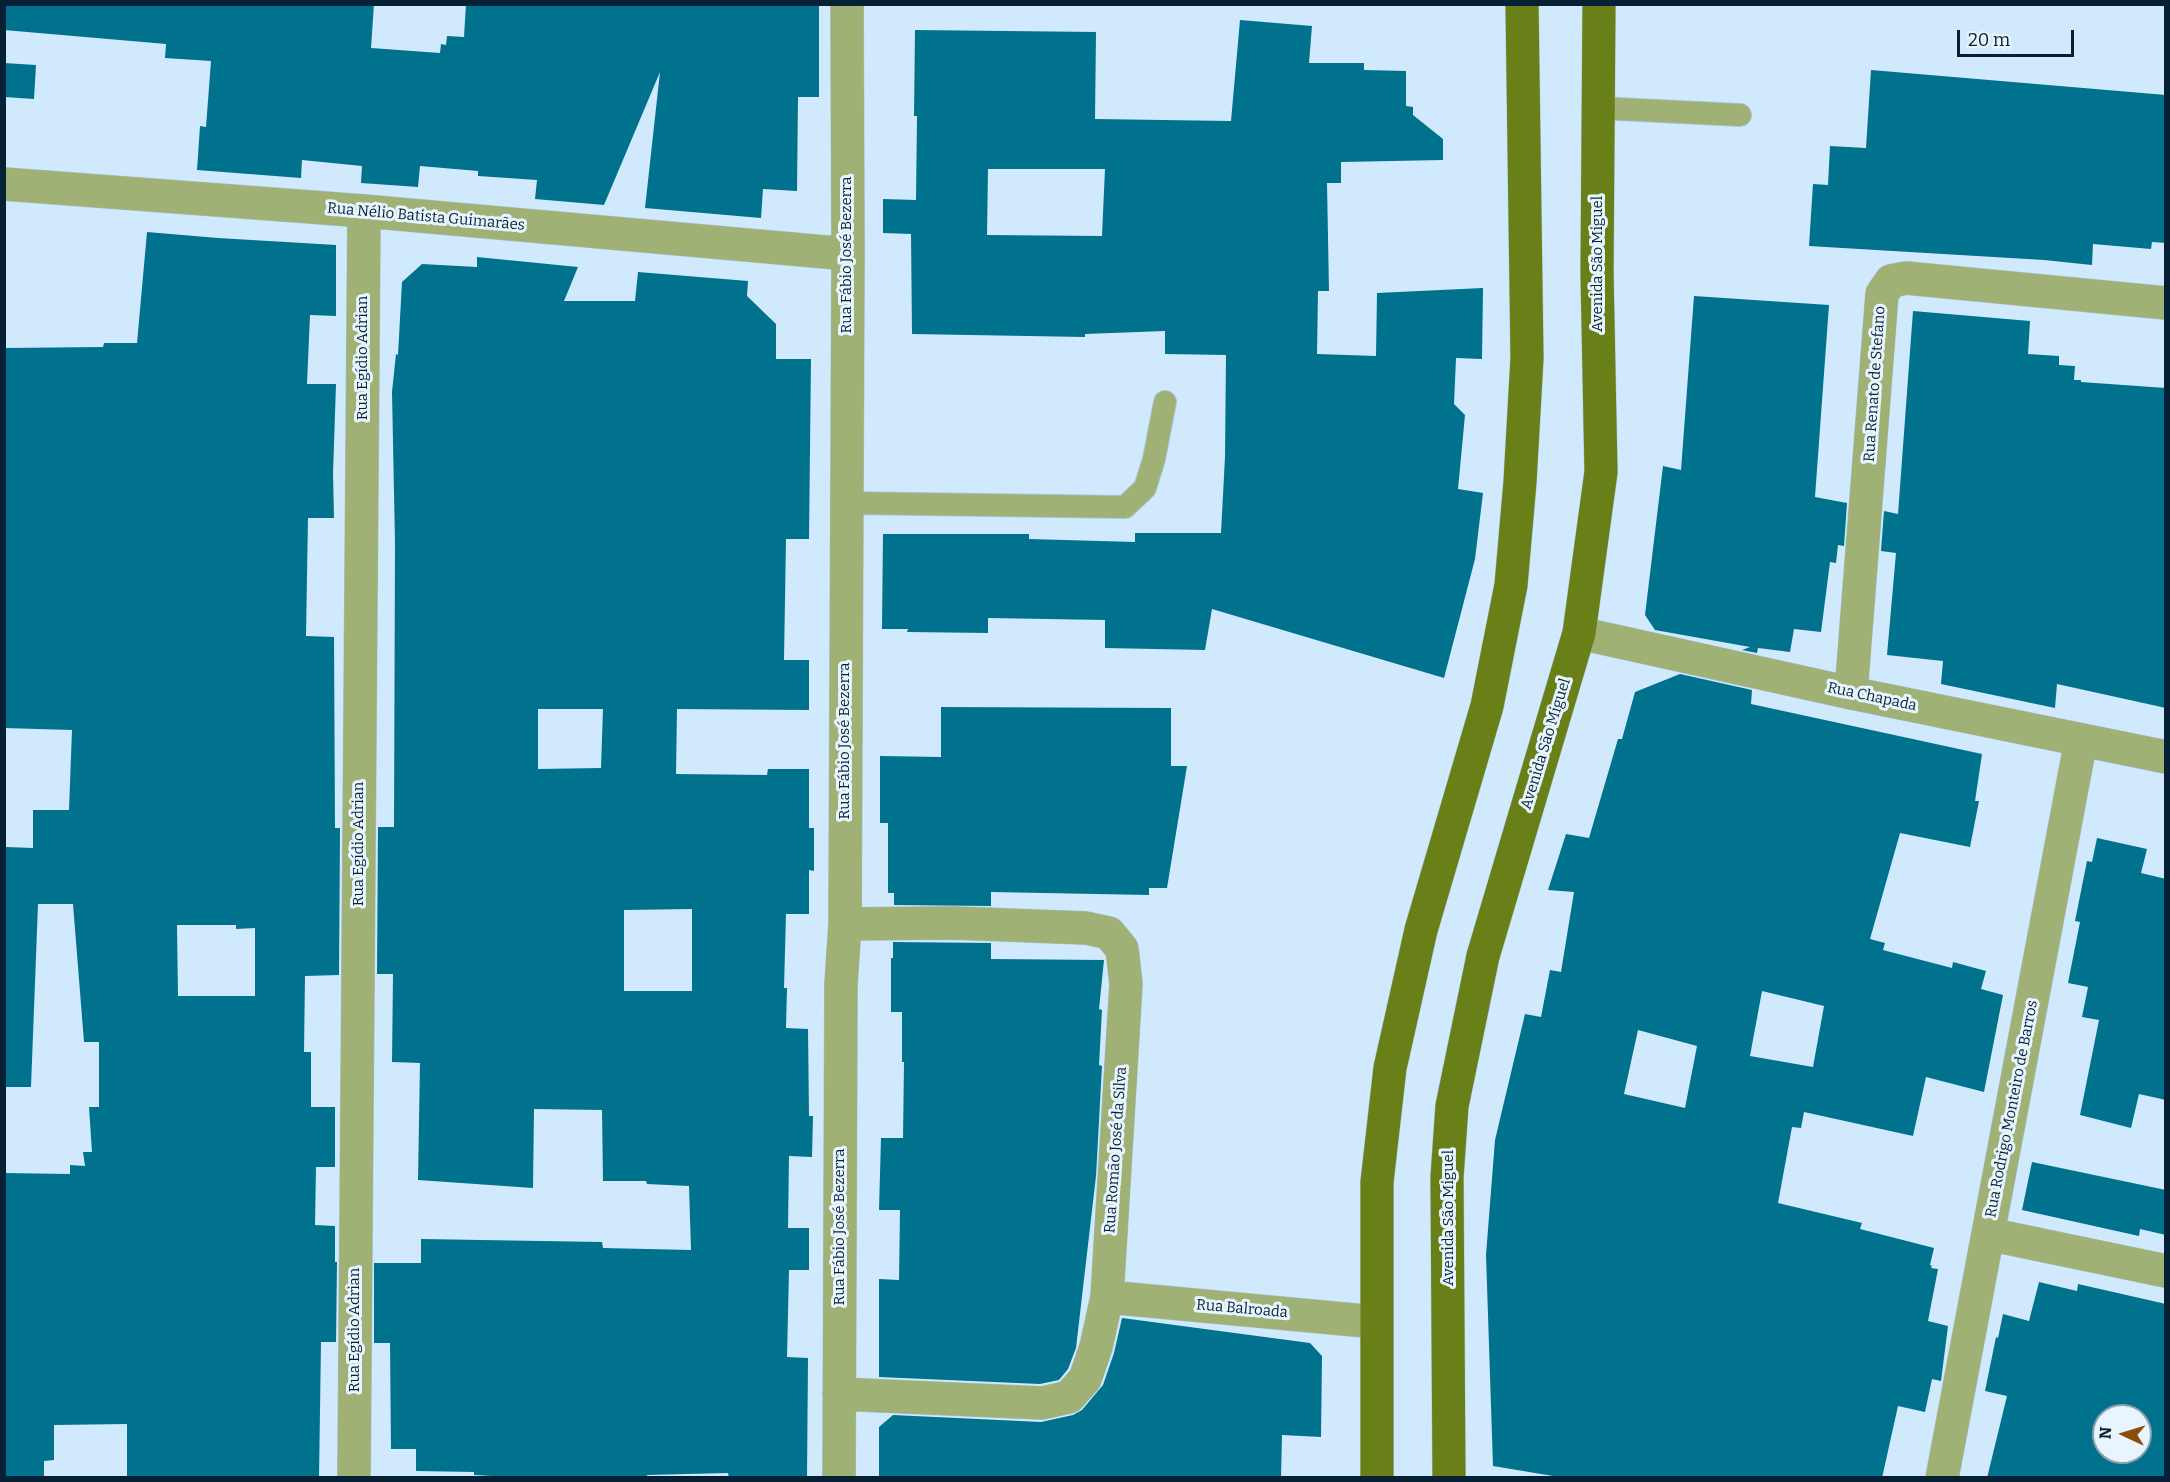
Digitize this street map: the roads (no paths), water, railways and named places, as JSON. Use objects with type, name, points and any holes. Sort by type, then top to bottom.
[{"type":"main road","points":[[1377,1478],[1377,1182],[1390,1068],[1422,930],[1487,706],[1511,585],[1527,358],[1522,4]]},
{"type":"main road","name":"Avenida São Miguel","points":[[1449,1478],[1447,1176],[1452,1106],[1483,956],[1579,633],[1601,472],[1598,272],[1599,4]]},
{"type":"street","name":"Rua Fábio José Bezerra","points":[[839,1478],[841,984],[844,924],[847,503],[847,4]]},
{"type":"street","name":"Rua Nélio Batista Guimarães","points":[[4,184],[364,211],[848,254]]},
{"type":"street","name":"Rua Egídio Adrian","points":[[354,1478],[364,211]]},
{"type":"street","name":"Rua Renato de Stefano","points":[[1851,693],[1882,294],[1891,281],[1906,278],[2166,303]]},
{"type":"street","name":"Rua Chapada","points":[[1579,633],[1851,693],[2166,757]]},
{"type":"street","name":"Rua Rodrigo Monteiro de Barros","points":[[1942,1478],[2081,740]]},
{"type":"street","name":"Rua Romão José da Silva","points":[[839,1394],[1042,1403],[1069,1397],[1085,1379],[1096,1347],[1107,1297],[1126,984],[1122,949],[1109,933],[1086,928],[965,924],[844,924]]},
{"type":"street","points":[[1988,1234],[2166,1271]]},
{"type":"street","name":"Rua Balroada","points":[[1107,1297],[1376,1322]]},
{"type":"lane","points":[[1598,108],[1740,115]]},
{"type":"lane","points":[[847,503],[1125,507],[1145,488],[1154,459],[1165,402]]}]
